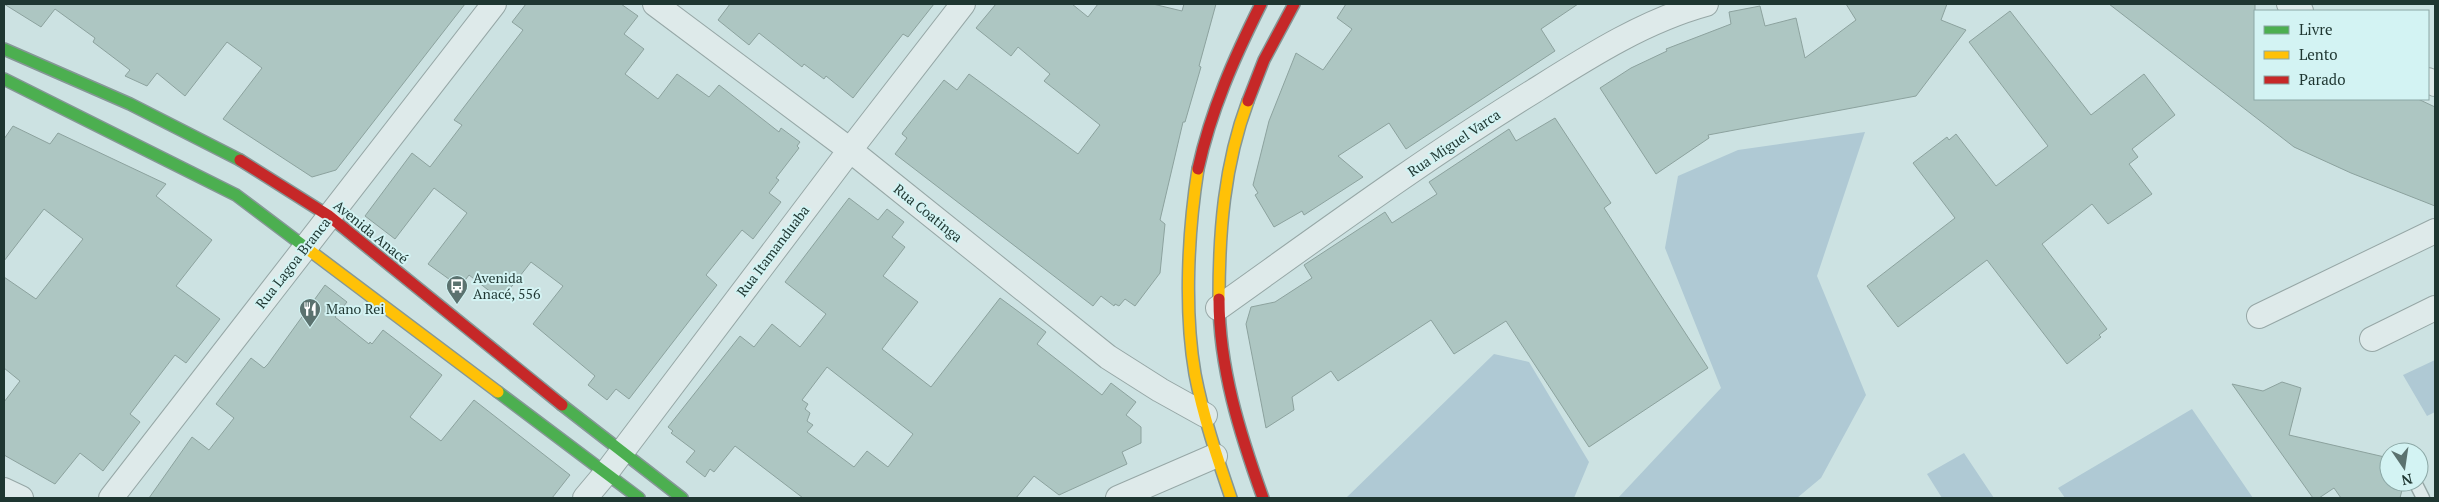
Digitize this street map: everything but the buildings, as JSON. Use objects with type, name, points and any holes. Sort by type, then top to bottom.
[{"type":"street","name":"Rua Lagoa Branca","points":[[111,498],[494,4]]},
{"type":"street","name":"Rua Coatinga","points":[[656,4],[850,150],[1108,357],[1160,390],[1205,415]]},
{"type":"street","name":"Rua Itamanduaba","points":[[584,498],[606,473],[620,452],[963,4]]},
{"type":"street","points":[[1231,498],[1215,456],[1196,377],[1189,295],[1190,237],[1197,175],[1212,115],[1230,68],[1261,4]]},
{"type":"street","points":[[1263,498],[1248,462],[1232,401],[1218,308],[1220,240],[1231,156],[1254,79],[1294,4]]},
{"type":"street","name":"Rua Miguel Varca","points":[[1218,308],[1460,136],[1586,58],[1662,19],[1706,4]]},
{"type":"street","name":"Avenida Anacé","points":[[4,49],[147,111],[225,150],[288,188],[329,216],[620,452],[682,498]]},
{"type":"street","points":[[4,79],[236,195],[640,498]]},
{"type":"street","points":[[2259,316],[2435,231]]},
{"type":"street","points":[[2372,339],[2435,308]]},
{"type":"street","points":[[1118,498],[1215,456]]},
{"type":"street","points":[[4,490],[21,498]]},
{"type":"shaded area","points":[[1865,132],[1817,276],[1866,395],[1821,478],[1797,498],[1618,498],[1721,388],[1665,248],[1678,176],[1738,150]]},
{"type":"shaded area","points":[[1494,354],[1529,362],[1589,462],[1574,498],[1346,498]]},
{"type":"shaded area","points":[[2435,360],[2435,412],[2427,416],[2403,375]]},
{"type":"shaded area","points":[[2192,409],[2253,498],[2065,498],[2058,488]]},
{"type":"shaded area","points":[[1964,453],[1994,498],[1942,498],[1927,474]]},
{"type":"traffic: fast","points":[[4,49],[130,104],[240,160]]},
{"type":"traffic: fast","points":[[4,79],[236,195],[309,250]]},
{"type":"traffic: fast","points":[[498,392],[639,498]]},
{"type":"traffic: fast","points":[[562,405],[682,498]]},
{"type":"traffic: slow","points":[[1219,299],[1224,199],[1233,150],[1248,101]]},
{"type":"traffic: slow","points":[[1198,169],[1190,245],[1189,324],[1195,374],[1202,405],[1231,498]]},
{"type":"traffic: slow","points":[[309,250],[498,392]]},
{"type":"traffic: jam","points":[[1198,169],[1203,147],[1224,85],[1261,4]]},
{"type":"traffic: jam","points":[[1248,101],[1264,60],[1294,4]]},
{"type":"traffic: jam","points":[[240,160],[329,216],[562,405]]},
{"type":"traffic: jam","points":[[1219,299],[1223,350],[1232,400],[1246,450],[1263,498]]},
{"type":"place","name":"Avenida Anacé, 556","points":[[457,305]]},
{"type":"place","name":"Mano Rei","points":[[310,328]]}]
